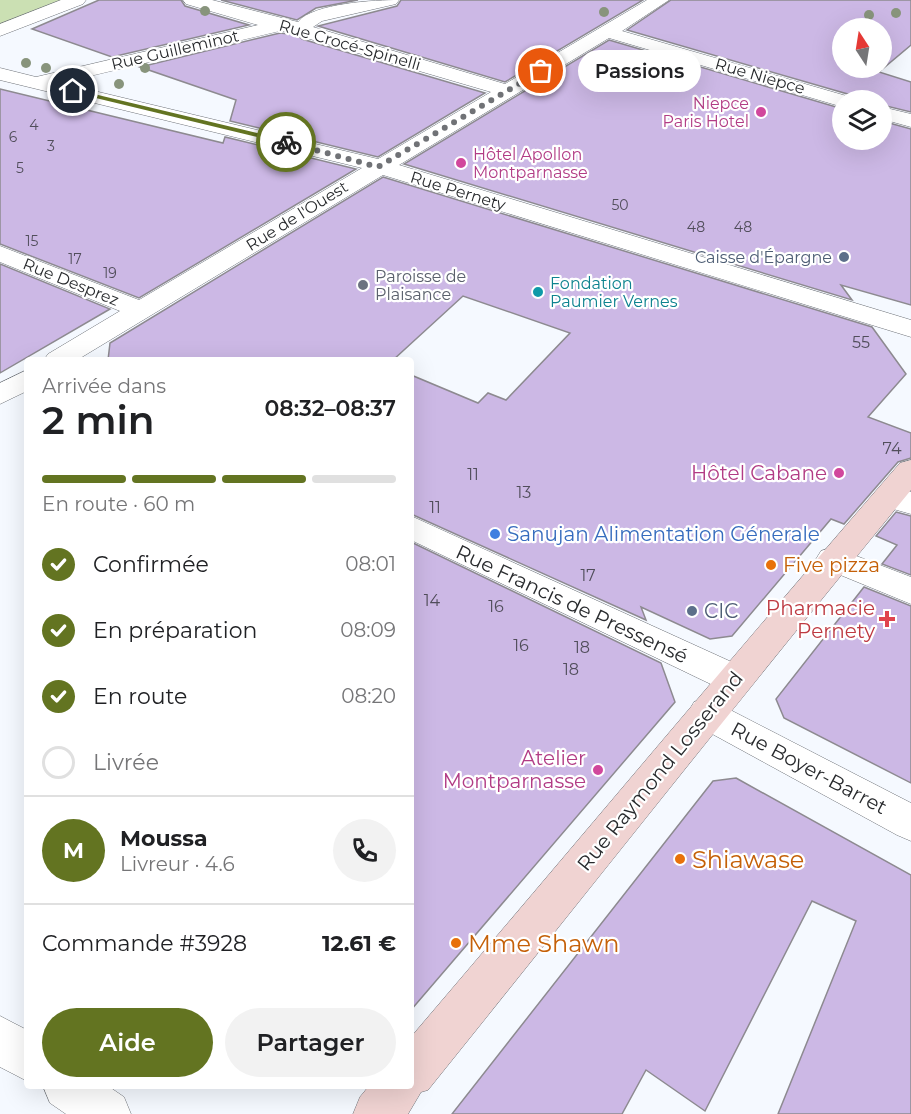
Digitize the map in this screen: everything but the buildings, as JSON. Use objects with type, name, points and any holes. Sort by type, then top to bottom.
[{"type":"street","points":[[0,30],[77,0]]},
{"type":"street","name":"Rue Crocé-Spinelli","points":[[192,0],[280,25],[303,28],[310,33],[508,91]]},
{"type":"street","points":[[303,28],[309,20],[316,17],[390,0]]},
{"type":"street","name":"Rue de l'Ouest","points":[[63,357],[607,32],[650,1]]},
{"type":"street","name":"Rue Guilleminot","points":[[35,82],[280,25]]},
{"type":"street","name":"Rue Niepce","points":[[607,32],[832,98]]},
{"type":"street","name":"Rue Pernety","points":[[0,74],[358,160],[911,329]]},
{"type":"street","points":[[892,116],[911,121]]},
{"type":"street","name":"Rue Desprez","points":[[0,252],[142,311]]},
{"type":"street","points":[[0,395],[24,381]]},
{"type":"street","name":"Rue Raymond Losserand","points":[[414,1069],[833,559],[901,500],[911,470]]},
{"type":"street","name":"Rue Francis de Pressensé","points":[[414,528],[734,679]]},
{"type":"street","points":[[833,559],[911,591]]},
{"type":"street","name":"Rue Boyer-Barret","points":[[707,713],[911,823]]},
{"type":"street","points":[[0,1039],[24,1056]]},
{"type":"street","points":[[71,1089],[107,1114]]},
{"type":"street","points":[[377,1114],[398,1089]]},
{"type":"green space","points":[[0,0],[86,0],[0,33]]},
{"type":"way so far","points":[[286,142],[378,167],[541,71]]},
{"type":"place","name":"Passions","points":[[541,71]]},
{"type":"place","name":"Niepce Paris Hotel","points":[[761,112]]},
{"type":"place","name":"Hôtel Apollon Montparnasse","points":[[461,163]]},
{"type":"place","name":"Caisse d'Épargne","points":[[844,257]]},
{"type":"place","name":"Paroisse de Plaisance","points":[[363,285]]},
{"type":"place","name":"Fondation Paumier Vernes","points":[[538,292]]},
{"type":"place","name":"Hôtel Cabane","points":[[839,473]]},
{"type":"place","name":"Sanujan Alimentation Génerale","points":[[495,534]]},
{"type":"place","name":"Five pizza","points":[[771,565]]},
{"type":"place","name":"CIC","points":[[692,611]]},
{"type":"place","name":"Pharmacie Pernety","points":[[887,619]]},
{"type":"place","name":"Atelier Montparnasse","points":[[598,770]]},
{"type":"place","name":"Shiawase","points":[[680,859]]},
{"type":"place","name":"Mme Shawn","points":[[456,943]]},
{"type":"route","points":[[73,91],[286,142]]}]
